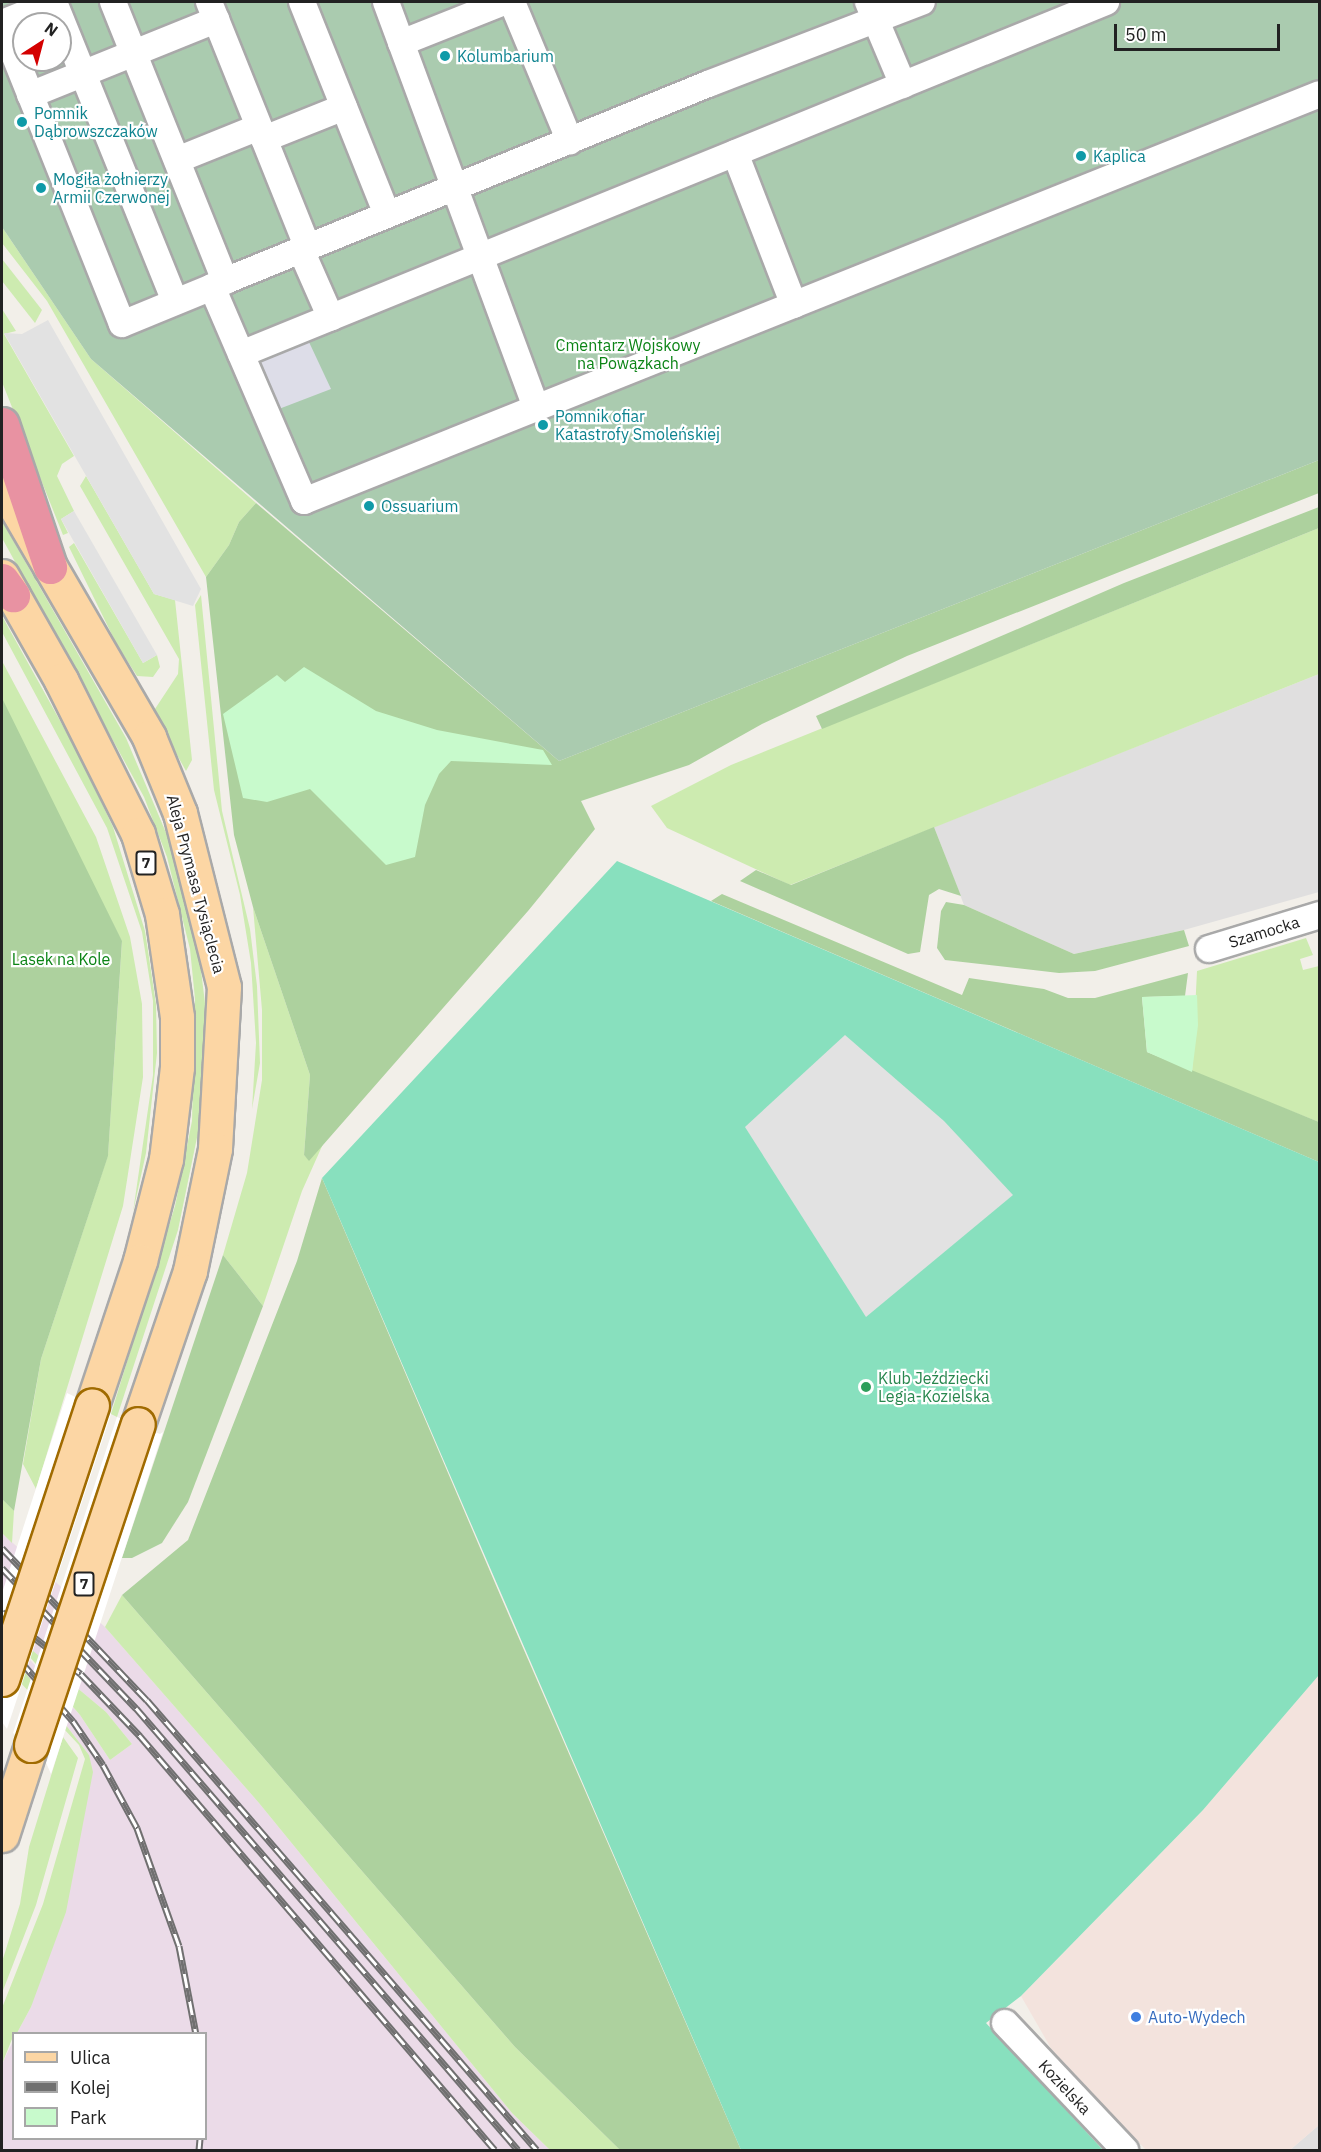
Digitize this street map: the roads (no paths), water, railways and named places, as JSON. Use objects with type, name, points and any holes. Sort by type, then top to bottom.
[{"type":"highway","points":[[2,424],[50,567]]},
{"type":"main road","name":"Aleja Prymasa Tysiąclecia","points":[[2,484],[130,701],[158,759],[180,813],[224,987],[215,1149],[190,1271],[2,1835]]},
{"type":"main road","name":"7","points":[[2,1679],[140,1261],[166,1159],[177,1067],[177,1017],[162,914],[138,834],[66,690],[5,584]]},
{"type":"street","points":[[175,302],[54,2],[2,23],[122,324],[570,141],[872,10],[922,2]]},
{"type":"street","points":[[113,2],[177,160],[241,354],[304,501],[1320,94]]},
{"type":"street","points":[[302,2],[387,215]]},
{"type":"street","points":[[386,2],[536,408]]},
{"type":"street","points":[[401,43],[504,2]]},
{"type":"street","points":[[512,2],[570,141]]},
{"type":"street","points":[[241,354],[903,85],[1094,4]]},
{"type":"street","points":[[872,10],[903,85]]},
{"type":"street","points":[[30,95],[134,53],[213,11],[262,133],[331,318]]},
{"type":"street","points":[[177,160],[344,107]]},
{"type":"street","points":[[735,153],[794,305]]},
{"type":"street","name":"Szamocka","points":[[1209,949],[1320,915]]},
{"type":"street","name":"Kozielska","points":[[1005,2023],[1125,2151]]},
{"type":"railway","points":[[2,1548],[147,1700],[537,2150]]},
{"type":"railway","points":[[2,1568],[136,1708],[518,2150]]},
{"type":"railway","points":[[2,1612],[81,1674],[140,1736],[495,2150]]},
{"type":"railway","points":[[2,1640],[73,1721],[103,1765],[137,1828],[179,1946],[196,2032]]},
{"type":"railway","points":[[199,2150],[200,2140]]},
{"type":"place","name":"Kolumbarium","points":[[445,56]]},
{"type":"place","name":"Pomnik Dąbrowszczaków","points":[[22,122]]},
{"type":"place","name":"Kaplica","points":[[1081,156]]},
{"type":"place","name":"Mogiła żołnierzy Armii Czerwonej","points":[[41,188]]},
{"type":"place","name":"Pomnik ofiar Katastrofy Smoleńskiej","points":[[543,425]]},
{"type":"place","name":"Ossuarium","points":[[369,506]]},
{"type":"place","name":"Klub Jeździecki Legia-Kozielska","points":[[866,1387]]},
{"type":"place","name":"Auto-Wydech","points":[[1136,2017]]},
{"type":"park label","name":"Cmentarz Wojskowy na Powązkach","points":[[628,354]]},
{"type":"park label","name":"Lasek na Kole","points":[[61,959]]}]
